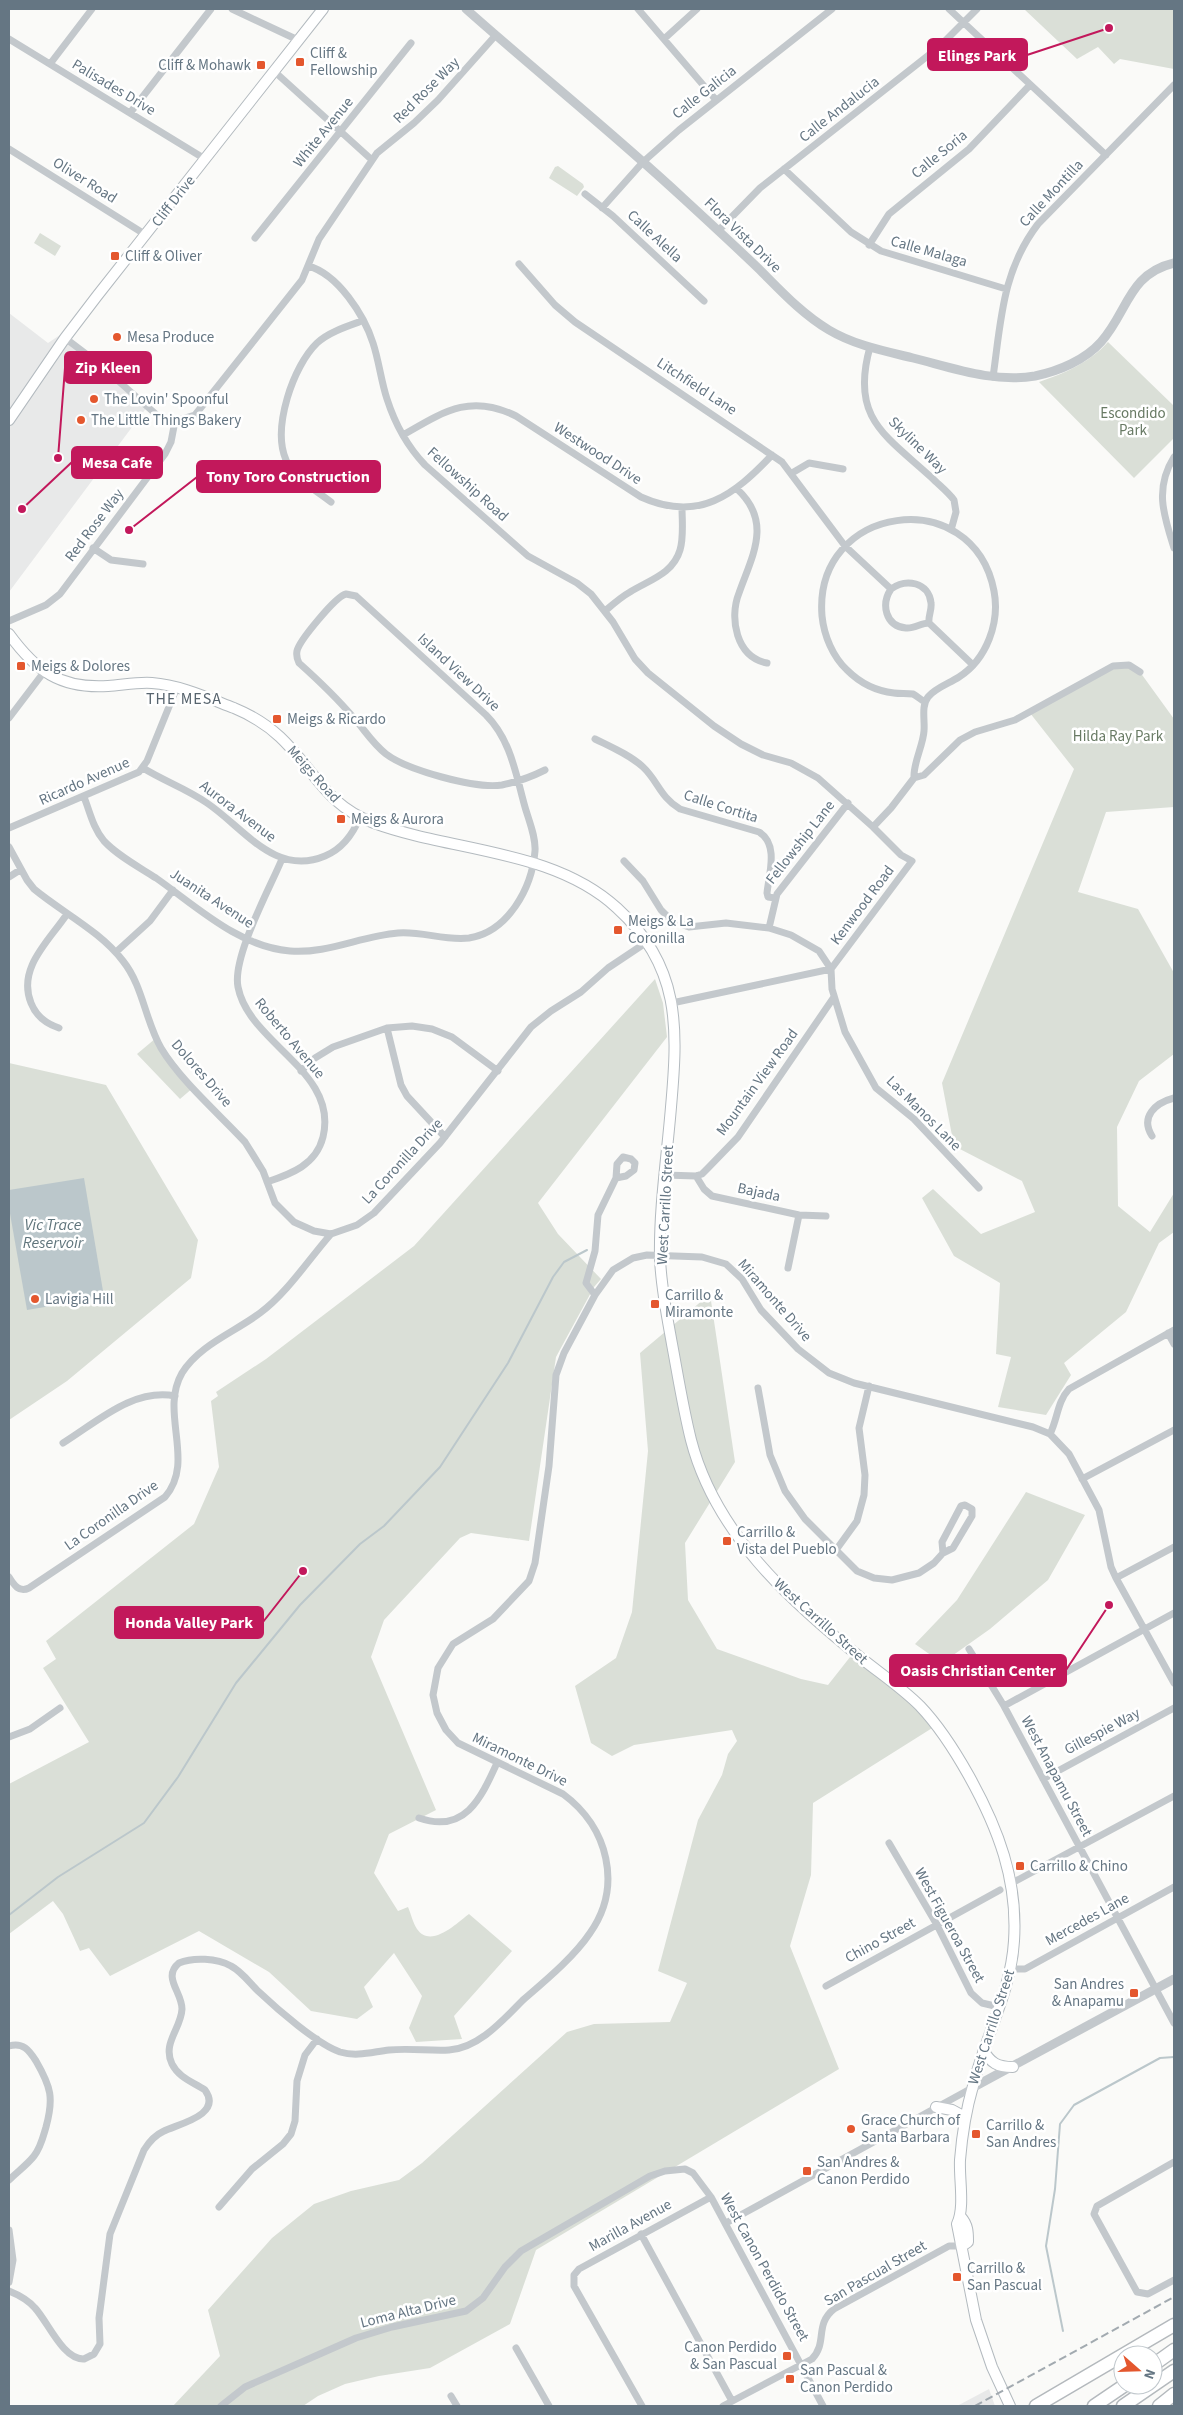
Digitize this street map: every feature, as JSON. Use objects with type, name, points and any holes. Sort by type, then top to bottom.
[{"type":"highway","points":[[1036,2406],[1174,2325]]},
{"type":"highway","points":[[1163,2358],[1174,2350]]},
{"type":"highway","points":[[1122,2406],[1174,2371]]},
{"type":"highway","points":[[1094,2406],[1113,2393]]},
{"type":"highway","points":[[1159,2406],[1174,2394]]},
{"type":"main road","name":"Cliff Drive","points":[[9,420],[65,338],[323,9]]},
{"type":"main road","name":"Meigs Road","points":[[9,634],[23,653],[44,672],[64,681],[95,686],[143,683],[177,687],[238,710],[265,725],[286,743],[329,795],[360,817],[386,827],[572,876],[598,893],[630,920],[647,942]]},
{"type":"main road","name":"West Carrillo Street","points":[[647,942],[664,977],[672,1002],[676,1028],[676,1054],[660,1256],[664,1300],[691,1439],[700,1467],[717,1503],[746,1548],[784,1590],[840,1641],[901,1688],[933,1721],[956,1752],[988,1810],[1003,1847],[1012,1883],[1015,1929],[1011,1969],[972,2088],[966,2117],[959,2180],[961,2217],[966,2223],[968,2234],[968,2242],[962,2246],[976,2320],[992,2367],[1010,2406]]},
{"type":"main road","points":[[983,2050],[992,2063],[1002,2067],[1013,2067]]},
{"type":"main road","points":[[936,2108],[952,2110],[966,2117]]},
{"type":"street","points":[[50,64],[92,9]]},
{"type":"street","points":[[130,113],[211,9]]},
{"type":"street","points":[[232,9],[298,40]]},
{"type":"street","name":"Flora Vista Drive","points":[[466,9],[495,36],[644,162],[719,230],[801,310],[832,332],[870,347],[993,377],[1021,377],[1049,372],[1076,361],[1096,347],[1112,327],[1137,284],[1158,269],[1174,263]]},
{"type":"street","points":[[638,9],[716,100]]},
{"type":"street","points":[[664,39],[697,9]]},
{"type":"street","name":"Calle Galicia","points":[[602,208],[644,162],[716,100],[832,9]]},
{"type":"street","points":[[949,9],[1106,155]]},
{"type":"street","name":"Calle Andalucia","points":[[719,230],[747,199],[939,47],[977,9]]},
{"type":"street","name":"Red Rose Way","points":[[372,160],[377,153],[438,100],[495,36]]},
{"type":"street","name":"Palisades Drive","points":[[9,39],[205,159]]},
{"type":"street","name":"White Avenue","points":[[255,238],[411,43]]},
{"type":"street","points":[[65,338],[98,363],[158,416],[175,421],[189,419],[200,411],[302,280],[319,240],[372,160],[275,72]]},
{"type":"street","name":"Calle Soria","points":[[869,245],[889,214],[969,149],[1030,85]]},
{"type":"street","name":"Calle Montilla","points":[[993,377],[1006,289],[1015,261],[1032,233],[1174,86]]},
{"type":"street","name":"Oliver Road","points":[[9,149],[146,235]]},
{"type":"street","name":"Calle Malaga","points":[[784,170],[851,232],[869,245],[893,256],[1006,289]]},
{"type":"street","name":"Calle Alella","points":[[585,194],[704,301]]},
{"type":"street","name":"Litchfield Lane","points":[[519,264],[555,305],[575,322],[782,462],[845,546],[891,588]]},
{"type":"street","name":"Fellowship Road","points":[[308,266],[316,268],[334,282],[362,321],[374,345],[387,400],[402,435],[425,465],[515,545],[542,565],[586,589],[605,611],[628,649],[643,668],[714,726],[752,750],[803,769],[818,778],[873,826]]},
{"type":"street","points":[[331,502],[290,468],[283,451],[283,420],[290,391],[308,354],[326,336],[362,321]]},
{"type":"street","name":"Skyline Way","points":[[870,347],[863,383],[864,396],[870,414],[881,431],[954,500],[956,512],[951,530]]},
{"type":"street","name":"Westwood Drive","points":[[402,435],[450,410],[472,405],[493,407],[516,416],[642,497],[662,505],[682,507],[710,503],[737,489],[772,455]]},
{"type":"street","name":"Red Rose Way","points":[[9,621],[52,601],[60,594],[165,454],[171,442],[175,421]]},
{"type":"street","points":[[1174,457],[1163,482],[1161,495],[1165,524],[1174,548]]},
{"type":"street","points":[[792,473],[809,463],[843,469]]},
{"type":"street","points":[[737,489],[744,496],[753,512],[757,529],[753,559],[736,604],[736,629],[743,646],[750,656],[766,663]]},
{"type":"street","points":[[605,611],[631,592],[656,579],[671,567],[680,551],[682,542],[682,507]]},
{"type":"street","points":[[914,778],[914,770],[924,729],[926,702],[936,690],[958,678],[973,666],[986,646],[993,628],[995,614],[994,591],[991,579],[981,558],[966,540],[951,530],[928,521],[896,520],[870,528],[845,546],[828,572],[822,595],[823,621],[835,655],[846,670],[862,682],[882,691],[914,695],[926,702]]},
{"type":"street","points":[[93,548],[111,560],[143,564]]},
{"type":"street","points":[[908,582],[915,583],[924,589],[929,594],[932,605],[929,623],[906,628],[892,622],[885,606],[891,588],[908,582]]},
{"type":"street","name":"Island View Drive","points":[[518,781],[500,785],[475,785],[408,766],[377,747],[342,704],[299,663],[296,652],[339,596],[349,594],[356,596],[493,722],[505,740],[518,781],[532,831],[535,850],[532,864]]},
{"type":"street","points":[[929,623],[973,666]]},
{"type":"street","points":[[873,826],[891,808],[914,778],[924,775],[960,740],[974,732],[1016,720],[1109,668],[1125,665],[1140,672]]},
{"type":"street","points":[[9,718],[44,672]]},
{"type":"street","name":"Ricardo Avenue","points":[[9,828],[132,777],[144,768],[177,687]]},
{"type":"street","name":"Calle Cortita","points":[[595,739],[643,767],[662,794],[680,809],[760,832],[766,837],[771,848],[767,893],[768,897],[775,898]]},
{"type":"street","name":"Aurora Avenue","points":[[144,768],[195,794],[224,815],[258,845],[282,859],[297,862],[308,861],[329,854],[348,838],[360,817]]},
{"type":"street","points":[[518,781],[545,770]]},
{"type":"street","name":"Juanita Avenue","points":[[84,797],[93,824],[104,840],[232,931],[274,948],[306,952],[391,934],[419,933],[461,938],[479,936],[495,928],[509,916],[524,890],[532,864]]},
{"type":"street","name":"Fellowship Lane","points":[[769,928],[775,898],[848,803]]},
{"type":"street","name":"Kenwood Road","points":[[831,969],[912,861],[901,855],[873,826]]},
{"type":"street","name":"Dolores Drive","points":[[9,847],[20,870],[34,889],[116,952],[138,985],[150,1024],[162,1050],[178,1071],[245,1142],[255,1156],[275,1203],[294,1222],[314,1232],[331,1234]]},
{"type":"street","name":"Roberto Avenue","points":[[267,1182],[290,1175],[304,1166],[314,1155],[322,1141],[325,1129],[324,1109],[318,1094],[302,1071],[252,1018],[243,1003],[237,977],[240,960],[248,939],[282,859]]},
{"type":"street","points":[[624,860],[643,881],[667,917],[672,921],[689,927],[726,923],[769,928],[791,935],[819,951],[831,969],[672,1002]]},
{"type":"street","points":[[9,877],[20,870]]},
{"type":"street","points":[[116,952],[150,921],[173,890]]},
{"type":"street","points":[[60,1028],[43,1020],[32,1006],[28,996],[27,978],[34,960],[68,914]]},
{"type":"street","name":"La Coronilla Drive","points":[[20,1589],[29,1588],[160,1502],[169,1492],[179,1468],[173,1420],[174,1396],[183,1373],[193,1360],[268,1306],[331,1234],[357,1225],[374,1213],[445,1137],[540,1018],[581,992],[602,972],[647,942]]},
{"type":"street","name":"Las Manos Lane","points":[[831,969],[834,997],[845,1032],[876,1088],[914,1119],[979,1188]]},
{"type":"street","name":"Mountain View Road","points":[[696,1176],[702,1174],[738,1137],[834,997]]},
{"type":"street","points":[[302,1071],[326,1051],[387,1028],[417,1026],[442,1032],[458,1041],[498,1072]]},
{"type":"street","points":[[387,1028],[401,1085],[407,1096],[445,1137]]},
{"type":"street","points":[[1152,1136],[1147,1126],[1147,1118],[1159,1105],[1174,1098]]},
{"type":"street","points":[[665,1175],[696,1176]]},
{"type":"street","name":"Bajada","points":[[696,1176],[708,1194],[712,1196],[799,1215],[826,1216]]},
{"type":"street","points":[[595,1295],[586,1283],[595,1251],[598,1215],[616,1178]]},
{"type":"street","points":[[788,1268],[799,1215]]},
{"type":"street","name":"Miramonte Drive","points":[[9,2292],[22,2297],[35,2307],[70,2355],[84,2359],[97,2351],[100,2344],[99,2318],[102,2282],[110,2234],[144,2150],[158,2134],[200,2116],[206,2110],[209,2102],[205,2090],[181,2076],[169,2056],[169,2046],[182,2009],[180,1995],[171,1977],[173,1969],[179,1963],[202,1960],[230,1965],[317,2039],[341,2052],[358,2054],[389,2050],[449,2050],[477,2041],[523,2001],[583,1943],[593,1929],[602,1911],[608,1887],[608,1863],[597,1831],[581,1809],[563,1794],[458,1744],[446,1730],[435,1704],[435,1677],[442,1659],[452,1644],[493,1619],[529,1582],[535,1563],[549,1466],[556,1374],[564,1352],[595,1295],[608,1275],[621,1264],[642,1256],[660,1256],[702,1257],[726,1264],[742,1279],[761,1310],[803,1354],[829,1372],[869,1386],[1033,1427],[1050,1434]]},
{"type":"street","points":[[1174,1344],[1171,1331],[1069,1388],[1060,1401],[1055,1424],[1050,1434],[1069,1454],[1102,1517],[1111,1567],[1174,1683]]},
{"type":"street","points":[[836,1550],[857,1521],[864,1496],[865,1475],[859,1428],[869,1386]]},
{"type":"street","points":[[758,1388],[769,1449],[780,1481],[800,1512],[857,1571],[874,1578],[892,1580],[919,1573],[934,1563],[943,1553],[953,1548],[972,1516],[972,1509],[965,1505],[960,1506],[942,1542],[943,1553]]},
{"type":"street","points":[[63,1443],[122,1406],[142,1396],[151,1394],[174,1396]]},
{"type":"street","points":[[1082,1479],[1174,1430]]},
{"type":"street","points":[[1116,1578],[1174,1547]]},
{"type":"street","points":[[9,1577],[20,1589],[19,1598]]},
{"type":"street","points":[[1004,1706],[1174,1613]]},
{"type":"street","name":"West Anapamu Street","points":[[969,1649],[1004,1706],[1174,2023]]},
{"type":"street","points":[[9,1738],[30,1729],[60,1708]]},
{"type":"street","name":"Gillespie Way","points":[[1043,1779],[1174,1708]]},
{"type":"street","points":[[419,1818],[442,1823],[460,1817],[481,1796],[497,1763]]},
{"type":"street","points":[[1012,1883],[1174,1796]]},
{"type":"street","name":"West Figueroa Street","points":[[889,1843],[937,1925],[974,1996],[982,2003],[999,2007]]},
{"type":"street","name":"Mercedes Lane","points":[[1011,1969],[1026,1969],[1174,1887]]},
{"type":"street","name":"Chino Street","points":[[826,1986],[1000,1890]]},
{"type":"street","points":[[726,2223],[1174,1979]]},
{"type":"street","points":[[219,2207],[252,2169],[283,2144],[292,2134],[295,2121],[297,2082],[305,2055],[317,2039]]},
{"type":"street","points":[[9,2046],[22,2046],[31,2053],[48,2084],[52,2100],[51,2110],[40,2147],[30,2160],[9,2180]]},
{"type":"street","points":[[1174,2162],[1097,2206],[1095,2210],[1095,2218],[1137,2292],[1144,2295],[1174,2280]]},
{"type":"street","name":"Loma Alta Drive","points":[[221,2406],[245,2387],[356,2338],[392,2327],[466,2311],[480,2301],[504,2267],[529,2246],[640,2181],[665,2171],[681,2169],[690,2171]]},
{"type":"street","name":"West Canon Perdido Street","points":[[690,2171],[712,2197],[823,2406]]},
{"type":"street","name":"Marilla Avenue","points":[[642,2406],[574,2286],[574,2275],[579,2269],[712,2197]]},
{"type":"street","points":[[9,2230],[13,2248],[9,2282]]},
{"type":"street","points":[[641,2234],[732,2401]]},
{"type":"street","name":"San Pascual Street","points":[[723,2406],[802,2365],[817,2354],[822,2343],[822,2324],[834,2309],[949,2246],[962,2246]]},
{"type":"street","points":[[516,2348],[549,2406]]},
{"type":"street","points":[[451,2396],[457,2406]]},
{"type":"shaded area","points":[[9,313],[48,343],[60,335],[147,407],[9,592]]},
{"type":"shaded area","points":[[989,2389],[995,2406],[957,2406]]},
{"type":"green space","points":[[1024,9],[1174,9],[1174,69],[1120,59],[1114,64],[1098,47],[1077,59]]},
{"type":"green space","points":[[558,166],[583,184],[584,187],[577,196],[549,178],[555,167]]},
{"type":"green space","points":[[40,233],[61,246],[55,256],[34,243]]},
{"type":"green space","name":"Escondido Park","points":[[1108,342],[1174,406],[1174,438],[1134,478],[1039,382],[1085,362]]},
{"type":"green space","name":"Hilda Ray Park","points":[[1121,665],[1140,672],[1174,719],[1174,807],[1106,812],[1078,892],[1138,909],[1174,973],[1174,1054],[1139,1081],[1117,1127],[1118,1206],[1150,1232],[1174,1193],[1174,1232],[1159,1243],[1126,1312],[1064,1363],[1071,1375],[1046,1415],[998,1407],[1011,1357],[996,1354],[1000,1283],[954,1256],[922,1198],[933,1189],[981,1234],[1035,1212],[1022,1181],[954,1146],[942,1083],[1074,769],[1030,713]]},
{"type":"green space","points":[[655,979],[663,1003],[667,1037],[538,1203],[558,1234],[601,1279],[594,1287],[556,1357],[529,1541],[471,1533],[460,1538],[384,1620],[371,1657],[436,1810],[389,1834],[374,1873],[398,1911],[408,1907],[417,1929],[423,1934],[429,1936],[444,1932],[469,1914],[512,1951],[454,2016],[462,2039],[416,2042],[409,2028],[422,1996],[394,1953],[364,1987],[373,2007],[357,2019],[311,2011],[269,1972],[199,1931],[110,1976],[89,1948],[80,1951],[63,1914],[53,1901],[9,1934],[9,1784],[89,1742],[43,1668],[56,1659],[46,1641],[194,1524],[219,1467],[211,1401],[218,1396],[216,1392],[266,1359],[414,1246]]},
{"type":"green space","points":[[156,1038],[194,1087],[180,1099],[137,1054]]},
{"type":"green space","points":[[9,1063],[106,1085],[198,1240],[191,1278],[67,1381],[9,1420]]},
{"type":"green space","points":[[710,1294],[735,1462],[685,1543],[688,1600],[717,1649],[801,1679],[828,1685],[854,1652],[937,1725],[813,1803],[811,1875],[790,1946],[839,2069],[536,2250],[510,2324],[430,2368],[379,2376],[345,2384],[318,2396],[303,2406],[173,2406],[220,2356],[208,2310],[272,2238],[314,2204],[351,2191],[399,2180],[422,2163],[567,2032],[594,2024],[670,2022],[687,1983],[658,1971],[698,1820],[722,1775],[728,1754],[737,1741],[732,1730],[634,1745],[612,1756],[591,1743],[575,1686],[616,1658],[632,1612],[648,1451],[640,1353]]},
{"type":"green space","points":[[1026,1492],[1085,1515],[1048,1580],[990,1629],[942,1663],[915,1644],[957,1600]]},
{"type":"water","name":"Vic Trace Reservoir","points":[[84,1178],[104,1297],[27,1310],[9,1208],[9,1190]]},
{"type":"waterway","points":[[9,1915],[58,1877],[144,1823],[178,1777],[236,1683],[300,1605],[360,1544],[384,1526],[440,1467],[508,1363],[553,1277],[564,1262],[587,1250]]},
{"type":"waterway","points":[[1063,2331],[1046,2246],[1055,2189],[1060,2124],[1074,2105],[1160,2058],[1174,2057]]},
{"type":"railway","points":[[975,2406],[1174,2297]]},
{"type":"place","name":"Elings Park","points":[[1109,28]]},
{"type":"place","name":"Cliff & Fellowship","points":[[300,62]]},
{"type":"place","name":"Cliff & Mohawk","points":[[261,65]]},
{"type":"place","name":"Cliff & Oliver","points":[[115,256]]},
{"type":"place","name":"Mesa Produce","points":[[117,337]]},
{"type":"place","name":"The Lovin' Spoonful","points":[[94,399]]},
{"type":"place","name":"The Little Things Bakery","points":[[81,420]]},
{"type":"place","name":"Zip Kleen","points":[[58,458]]},
{"type":"place","name":"Mesa Cafe","points":[[22,509]]},
{"type":"place","name":"Tony Toro Construction","points":[[129,530]]},
{"type":"place","name":"Meigs & Dolores","points":[[21,666]]},
{"type":"place","name":"Meigs & Ricardo","points":[[277,719]]},
{"type":"place","name":"Meigs & Aurora","points":[[341,819]]},
{"type":"place","name":"Meigs & La Coronilla","points":[[618,930]]},
{"type":"place","name":"Lavigia Hill","points":[[35,1299]]},
{"type":"place","name":"Carrillo & Miramonte","points":[[655,1304]]},
{"type":"place","name":"Carrillo & Vista del Pueblo","points":[[727,1541]]},
{"type":"place","name":"Honda Valley Park","points":[[303,1571]]},
{"type":"place","name":"Oasis Christian Center","points":[[1109,1605]]},
{"type":"place","name":"Carrillo & Chino","points":[[1020,1866]]},
{"type":"place","name":"San Andres & Anapamu","points":[[1134,1993]]},
{"type":"place","name":"Grace Church of Santa Barbara","points":[[851,2129]]},
{"type":"place","name":"Carrillo & San Andres","points":[[976,2134]]},
{"type":"place","name":"San Andres & Canon Perdido","points":[[807,2171]]},
{"type":"place","name":"Carrillo & San Pascual","points":[[957,2277]]},
{"type":"place","name":"Canon Perdido & San Pascual","points":[[787,2356]]},
{"type":"place","name":"San Pascual & Canon Perdido","points":[[790,2379]]},
{"type":"district","name":"THE MESA","points":[[184,698]]}]
